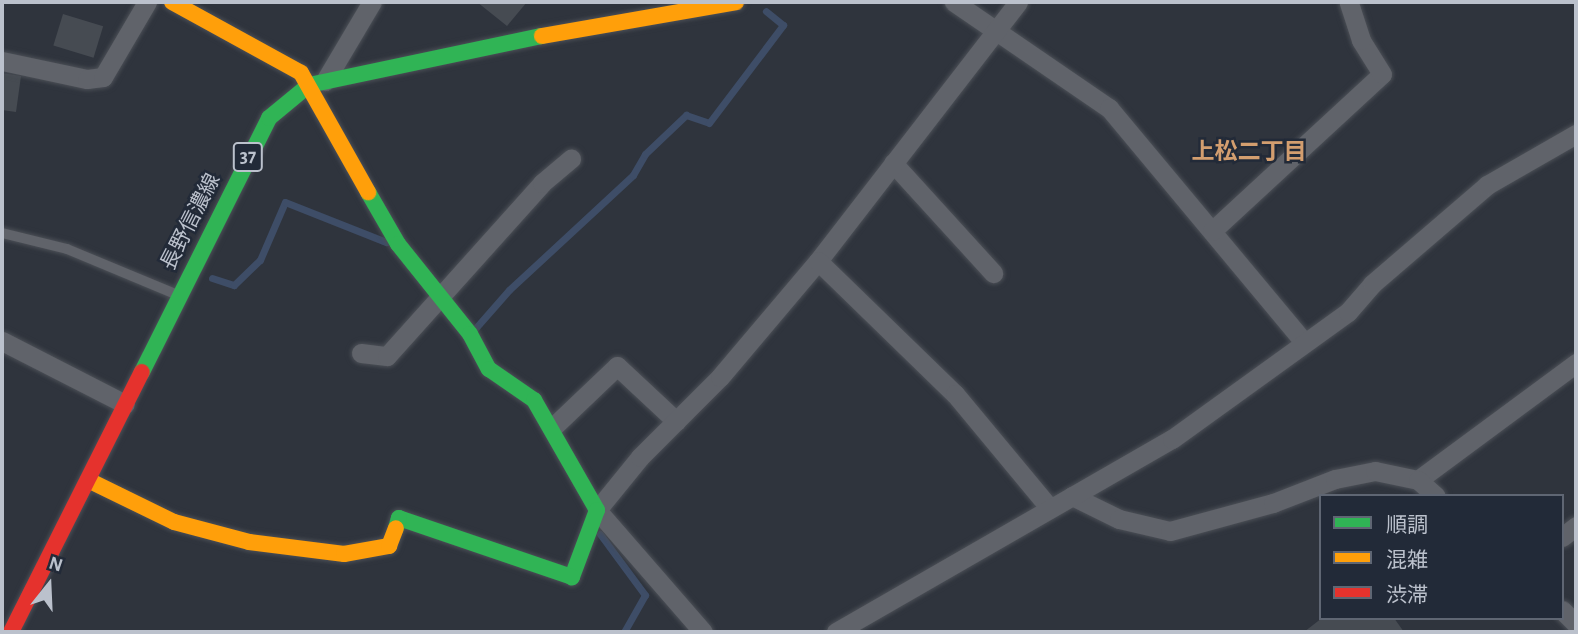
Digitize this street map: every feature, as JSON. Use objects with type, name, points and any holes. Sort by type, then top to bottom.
[{"type":"street","points":[[2,61],[87,79],[103,76],[147,2]]},
{"type":"street","points":[[172,2],[317,83],[398,244],[471,334],[489,369],[534,400],[597,510],[703,632]]},
{"type":"street","points":[[317,83],[372,2]]},
{"type":"street","name":"長野信濃線","points":[[12,632],[178,295],[269,118],[317,83],[482,47],[736,2]]},
{"type":"street","points":[[954,2],[996,28],[1109,108],[1304,342]]},
{"type":"street","points":[[88,480],[174,522],[249,542],[344,554],[389,546],[399,517],[572,577],[597,510],[676,421],[720,377],[818,261],[1018,2]]},
{"type":"street","points":[[1212,231],[1382,74],[1361,40],[1349,2]]},
{"type":"street","points":[[836,632],[1048,506],[1072,496],[1172,439],[1348,312],[1380,276],[1488,185],[1576,134]]},
{"type":"street","points":[[361,353],[387,356],[542,183],[571,159]]},
{"type":"street","points":[[893,163],[993,273]]},
{"type":"street","points":[[818,261],[955,394],[1048,506]]},
{"type":"street","points":[[2,341],[125,404]]},
{"type":"street","points":[[1418,480],[1576,363]]},
{"type":"street","points":[[552,428],[617,366],[676,421]]},
{"type":"street","points":[[1072,496],[1119,519],[1170,531],[1273,503],[1335,479],[1375,471],[1418,480],[1434,494]]},
{"type":"lane","points":[[2,233],[67,248],[178,295]]},
{"type":"building","points":[[477,2],[527,2],[507,26]]},
{"type":"building","points":[[63,14],[103,26],[94,58],[53,46]]},
{"type":"building","points":[[2,73],[21,76],[16,112],[2,110]]},
{"type":"building","points":[[1319,620],[1395,620],[1404,632],[1304,632]]},
{"type":"waterway","points":[[473,331],[509,290],[633,175],[645,154],[686,115],[709,123],[783,25],[766,11]]},
{"type":"waterway","points":[[212,278],[234,285],[260,260],[285,202],[386,242]]},
{"type":"waterway","points":[[600,534],[645,595],[624,632]]},
{"type":"traffic: fast","points":[[142,372],[269,118],[309,85],[542,36]]},
{"type":"traffic: fast","points":[[368,192],[398,244],[470,334],[489,369],[534,400],[597,510],[572,577],[399,518],[396,528]]},
{"type":"traffic: slow","points":[[172,2],[301,73],[368,192]]},
{"type":"traffic: slow","points":[[542,36],[736,2]]},
{"type":"traffic: slow","points":[[88,480],[174,522],[249,542],[344,554],[389,546],[396,528]]},
{"type":"traffic: jam","points":[[11,632],[142,372]]},
{"type":"district","name":"上松二丁目","points":[[1249,153]]}]
